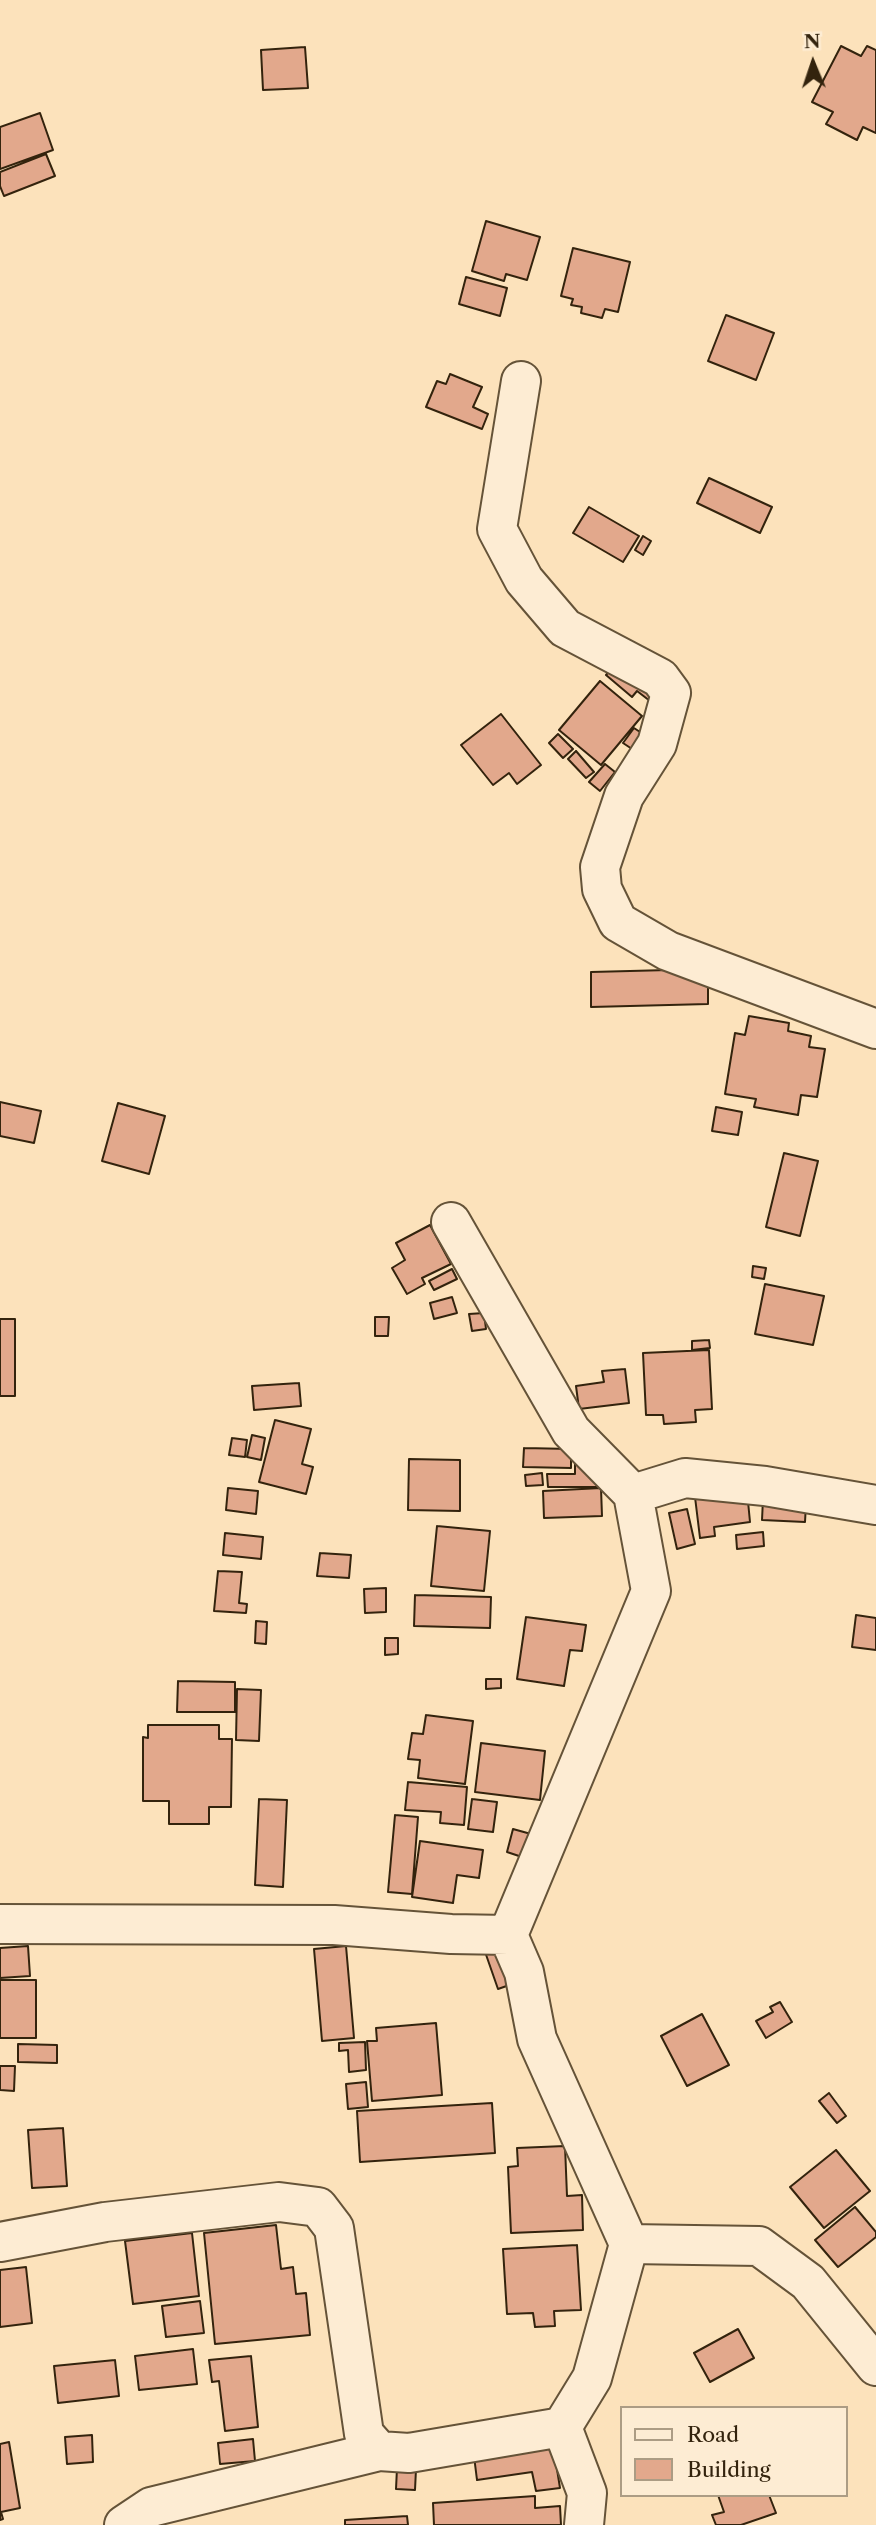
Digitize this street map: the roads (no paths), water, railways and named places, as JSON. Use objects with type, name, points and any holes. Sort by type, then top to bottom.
[{"type":"street","points":[[521,381],[497,529],[524,580],[565,628],[660,678],[671,694],[657,744],[624,796],[600,867],[602,889],[618,922],[668,951],[876,1029]]},
{"type":"street","points":[[124,2525],[151,2507],[379,2451],[409,2452],[562,2427],[592,2378],[629,2244],[537,2039],[524,1972],[508,1935],[651,1591],[633,1494],[571,1431],[451,1222]]},
{"type":"street","points":[[633,1494],[685,1478],[765,1486],[876,1505]]},
{"type":"street","points":[[0,1924],[334,1925],[451,1934],[508,1935]]},
{"type":"street","points":[[0,2242],[105,2222],[279,2202],[318,2207],[334,2228],[364,2434],[379,2451]]},
{"type":"street","points":[[629,2244],[759,2246],[808,2282],[876,2366]]},
{"type":"street","points":[[562,2427],[587,2493],[584,2525]]}]
